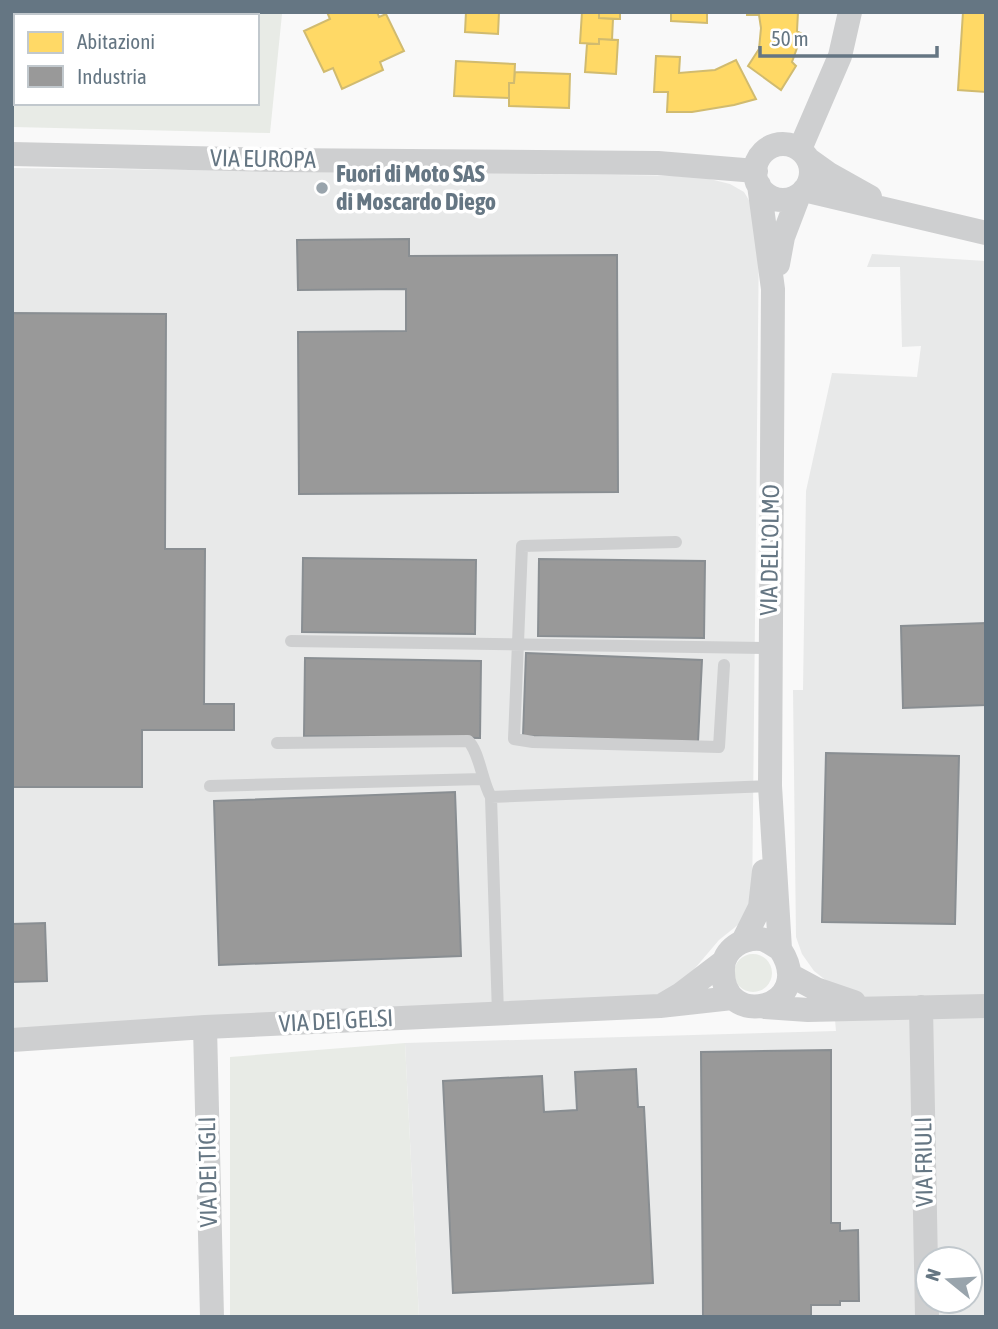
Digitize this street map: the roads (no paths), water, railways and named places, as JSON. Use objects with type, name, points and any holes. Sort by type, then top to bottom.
[{"type":"street","points":[[802,192],[811,175],[804,154],[841,56],[850,12]]},
{"type":"street","points":[[762,164],[825,96]]},
{"type":"street","points":[[762,164],[786,144],[829,174],[895,211]]},
{"type":"street","name":"VIA EUROPA","points":[[12,154],[274,160],[762,164]]},
{"type":"street","points":[[762,164],[772,197],[781,200],[802,192],[986,233]]},
{"type":"street","name":"VIA DELL'OLMO","points":[[762,164],[773,289],[770,799],[780,949]]},
{"type":"street","name":"VIA DELL'OLMO","points":[[773,289],[783,237],[802,192]]},
{"type":"street","name":"VIA DELL'OLMO","points":[[743,941],[760,907],[770,799]]},
{"type":"street","points":[[660,1006],[681,994],[723,962],[731,949],[743,941],[763,939],[780,949],[788,961],[790,975],[787,989],[778,1000],[765,1007]]},
{"type":"street","points":[[723,962],[722,981],[732,999],[747,1007],[808,1010],[986,1006]]},
{"type":"street","points":[[790,975],[817,989],[871,1008]]},
{"type":"street","name":"VIA DEI GELSI","points":[[12,1040],[205,1027],[660,1006],[732,999]]},
{"type":"street","name":"VIA FRIULI","points":[[921,1007],[927,1317]]},
{"type":"street","name":"VIA DEI TIGLI","points":[[205,1027],[212,1317]]},
{"type":"lane","points":[[677,541],[522,545],[514,738],[533,742],[719,747],[724,665]]},
{"type":"lane","points":[[290,640],[769,648]]},
{"type":"lane","points":[[277,743],[468,741],[474,747],[491,797],[498,1014]]},
{"type":"lane","points":[[209,786],[483,779]]},
{"type":"lane","points":[[491,797],[770,799]]},
{"type":"place","name":"Fuori di Moto SAS di Moscardo Diego","points":[[322,188]]}]
